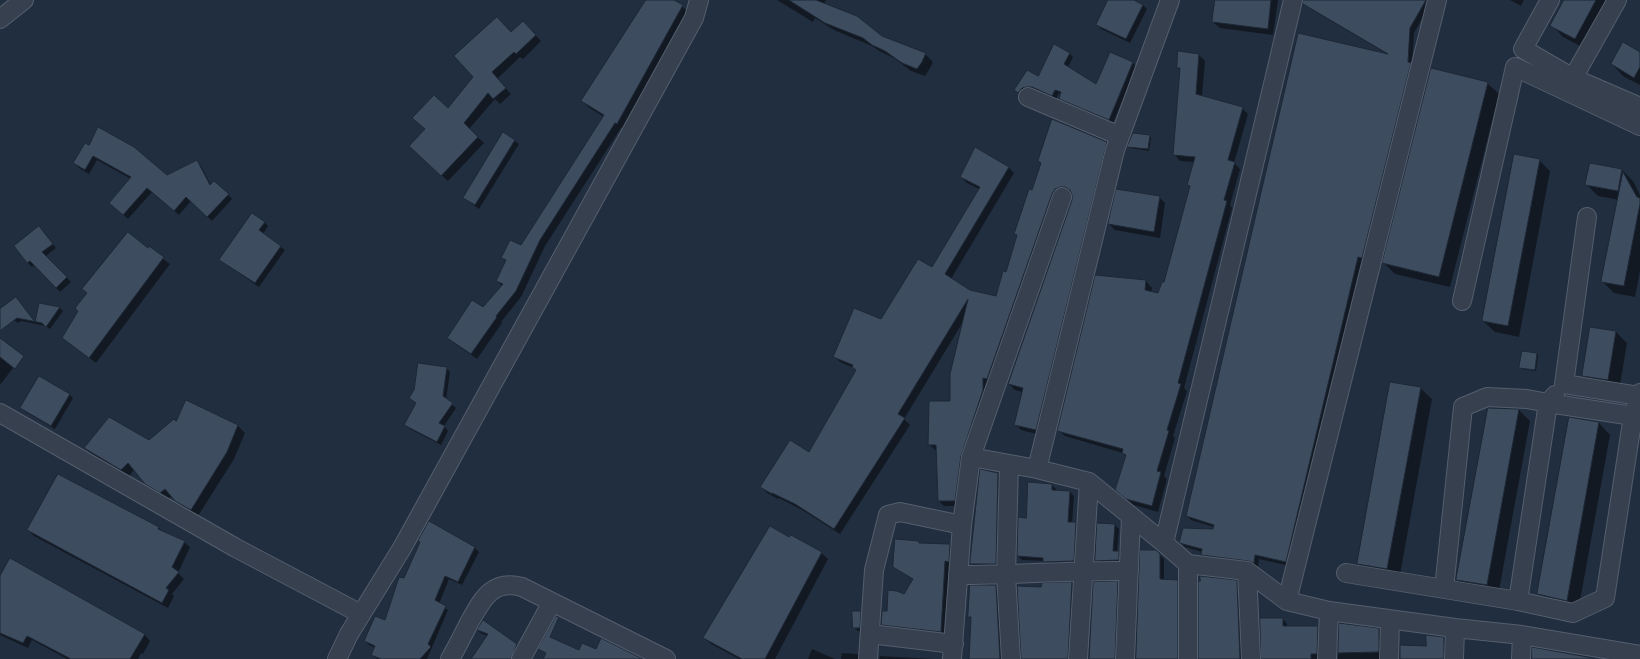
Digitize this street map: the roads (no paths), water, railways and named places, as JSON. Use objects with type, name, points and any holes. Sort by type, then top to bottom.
[{"type":"street","points":[[0,20],[24,0]]},
{"type":"street","points":[[337,659],[349,634],[402,548],[694,18],[698,0]]},
{"type":"street","points":[[1037,469],[1113,158],[1170,0]]},
{"type":"street","points":[[1164,543],[1293,0]]},
{"type":"street","points":[[1287,601],[1437,0]]},
{"type":"street","points":[[1550,0],[1523,49],[1573,78],[1640,107]]},
{"type":"street","points":[[1573,78],[1617,0]]},
{"type":"street","points":[[1462,301],[1515,68],[1640,126]]},
{"type":"street","points":[[1028,97],[1120,136]]},
{"type":"street","points":[[870,634],[953,651],[962,525],[971,457],[1062,197]]},
{"type":"street","points":[[1518,601],[1548,403],[1564,384],[1586,216]]},
{"type":"street","points":[[1564,384],[1640,396]]},
{"type":"street","points":[[1346,573],[1518,601],[1573,613],[1605,598],[1633,416],[1640,393]]},
{"type":"street","points":[[1444,589],[1463,407],[1487,397],[1527,399],[1633,416]]},
{"type":"street","points":[[0,413],[236,548],[361,614]]},
{"type":"street","points":[[971,457],[1037,469],[1089,482],[1188,564],[1247,571],[1287,601],[1329,611],[1455,628],[1522,635],[1640,655]]},
{"type":"street","points":[[1009,464],[1006,575],[1011,659]]},
{"type":"street","points":[[1078,659],[1089,482]]},
{"type":"street","points":[[868,659],[874,570],[888,515],[900,512],[962,525]]},
{"type":"street","points":[[1125,659],[1131,517]]},
{"type":"street","points":[[1188,564],[1188,659]]},
{"type":"street","points":[[958,575],[1006,575],[1083,571],[1129,572]]},
{"type":"street","points":[[1247,571],[1251,659]]},
{"type":"street","points":[[450,659],[481,602],[491,590],[498,587],[514,585],[522,587],[666,659]]},
{"type":"street","points":[[521,659],[552,602]]},
{"type":"street","points":[[1327,659],[1329,611]]},
{"type":"street","points":[[1389,659],[1390,619]]},
{"type":"street","points":[[1454,659],[1455,628]]},
{"type":"street","points":[[1521,659],[1522,635]]}]
